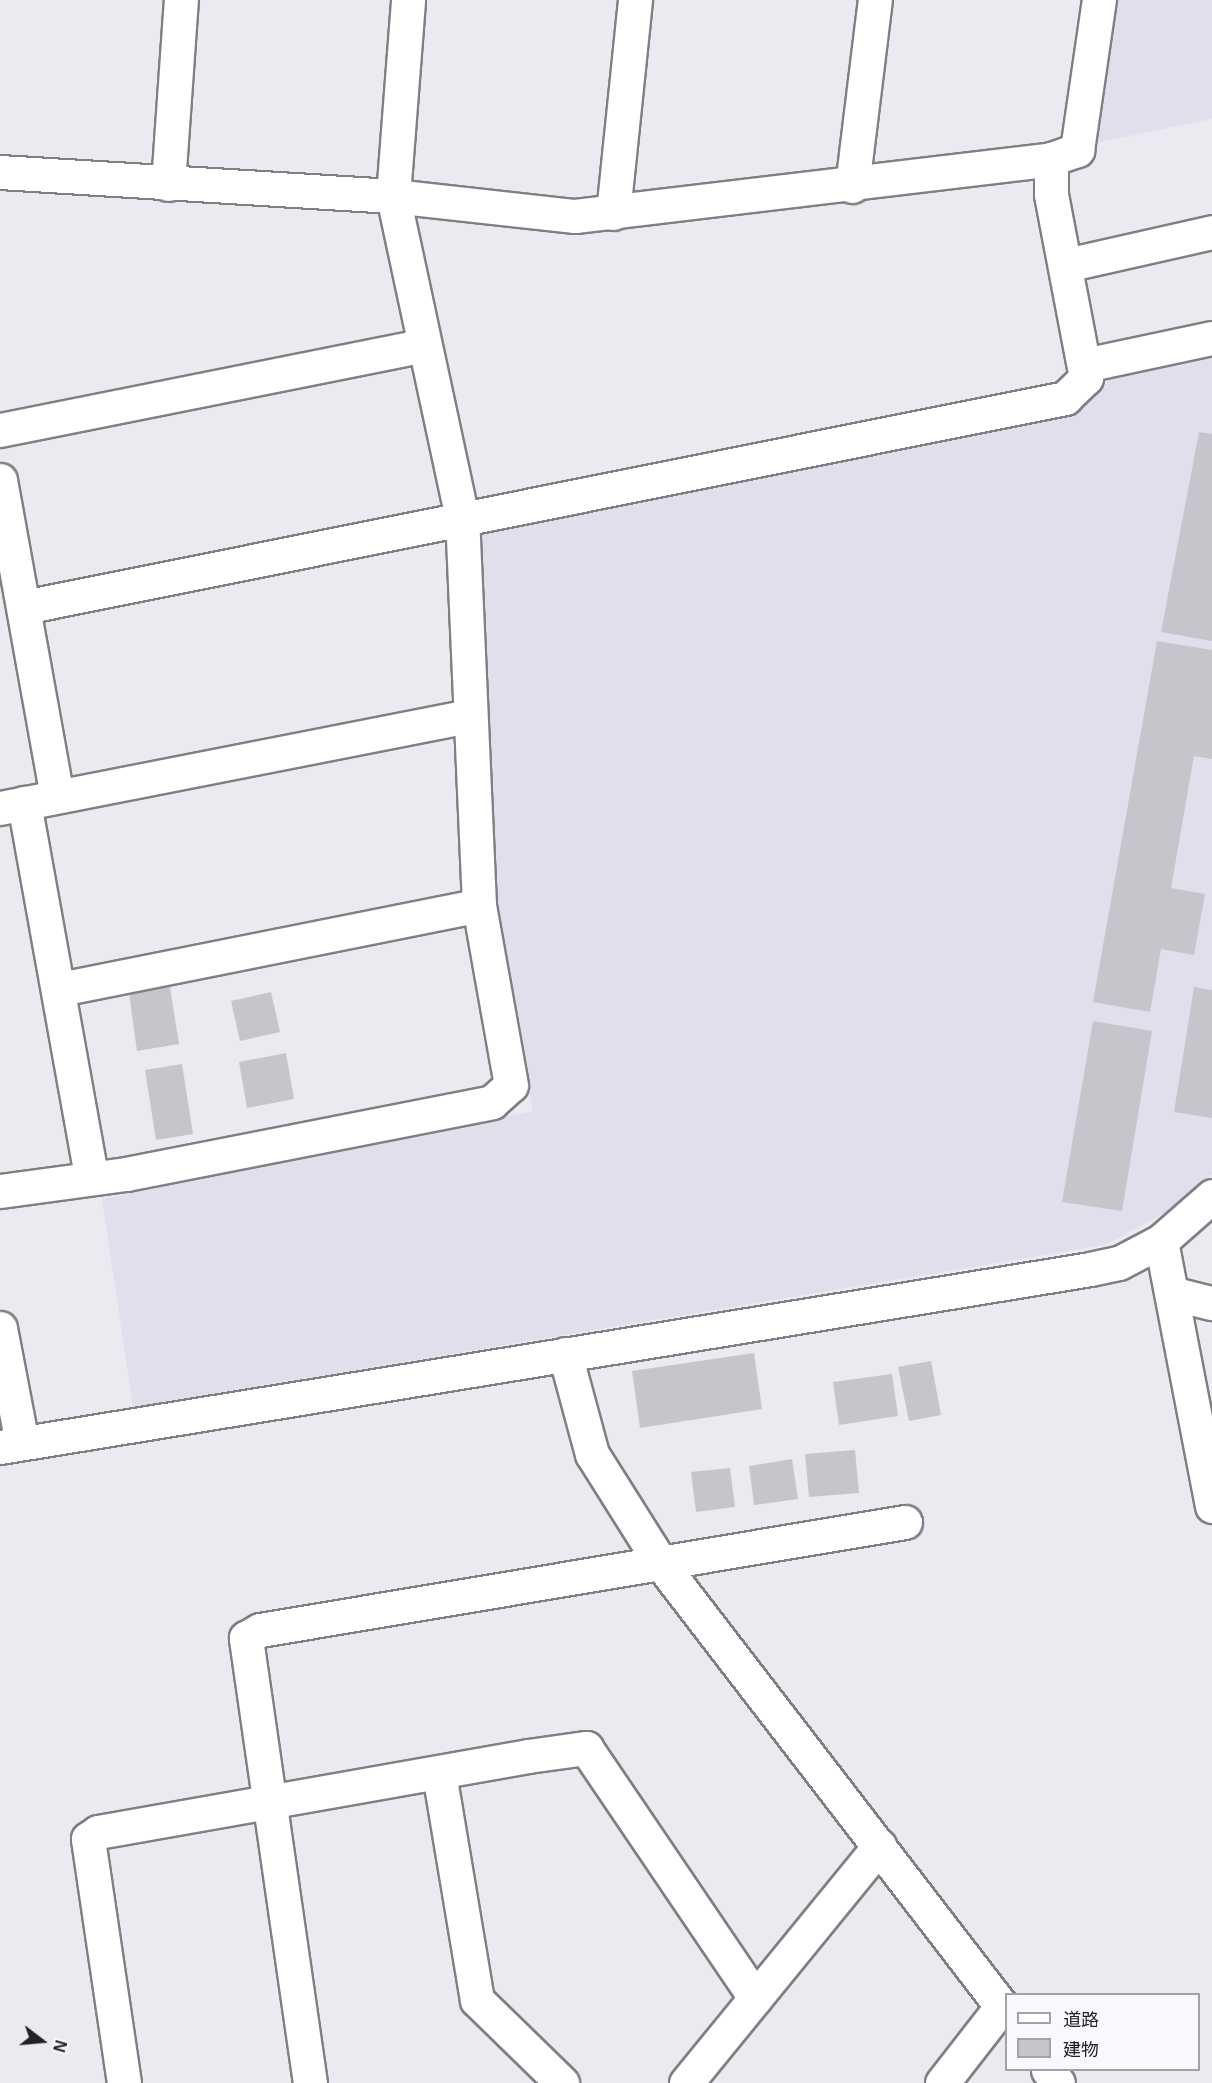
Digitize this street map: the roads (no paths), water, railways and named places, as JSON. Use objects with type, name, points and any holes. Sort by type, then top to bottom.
[{"type":"street","points":[[168,184],[181,0]]},
{"type":"street","points":[[0,1191],[492,1102],[511,1085],[479,905],[467,716],[462,519],[393,196],[408,0]]},
{"type":"street","points":[[613,213],[636,0]]},
{"type":"street","points":[[852,186],[875,0]]},
{"type":"street","points":[[0,172],[393,196],[574,216],[852,186],[1051,159],[1077,150],[1099,0]]},
{"type":"street","points":[[24,607],[1065,398],[1086,378],[1051,194],[1051,159]]},
{"type":"street","points":[[1066,265],[1212,232]]},
{"type":"street","points":[[1085,365],[1212,338]]},
{"type":"street","points":[[0,430],[424,345]]},
{"type":"street","points":[[0,480],[57,796]]},
{"type":"street","points":[[91,1176],[60,989],[12,805],[467,716]]},
{"type":"street","points":[[60,989],[479,905]]},
{"type":"street","points":[[0,1328],[11,1445],[1119,1263],[1161,1241],[1212,1196]]},
{"type":"street","points":[[1161,1241],[1175,1294],[1212,1506]]},
{"type":"street","points":[[1175,1294],[1212,1303]]},
{"type":"street","points":[[565,1354],[592,1454],[662,1565],[1004,2009],[942,2083]]},
{"type":"street","points":[[310,2083],[246,1638],[260,1630],[662,1565],[905,1522]]},
{"type":"street","points":[[124,2083],[88,1839],[98,1832],[270,1800],[586,1748],[755,1998]]},
{"type":"street","points":[[439,1773],[477,2000],[562,2083]]},
{"type":"street","points":[[686,2083],[879,1846]]},
{"type":"street","points":[[1049,2071],[1058,2083]]}]
